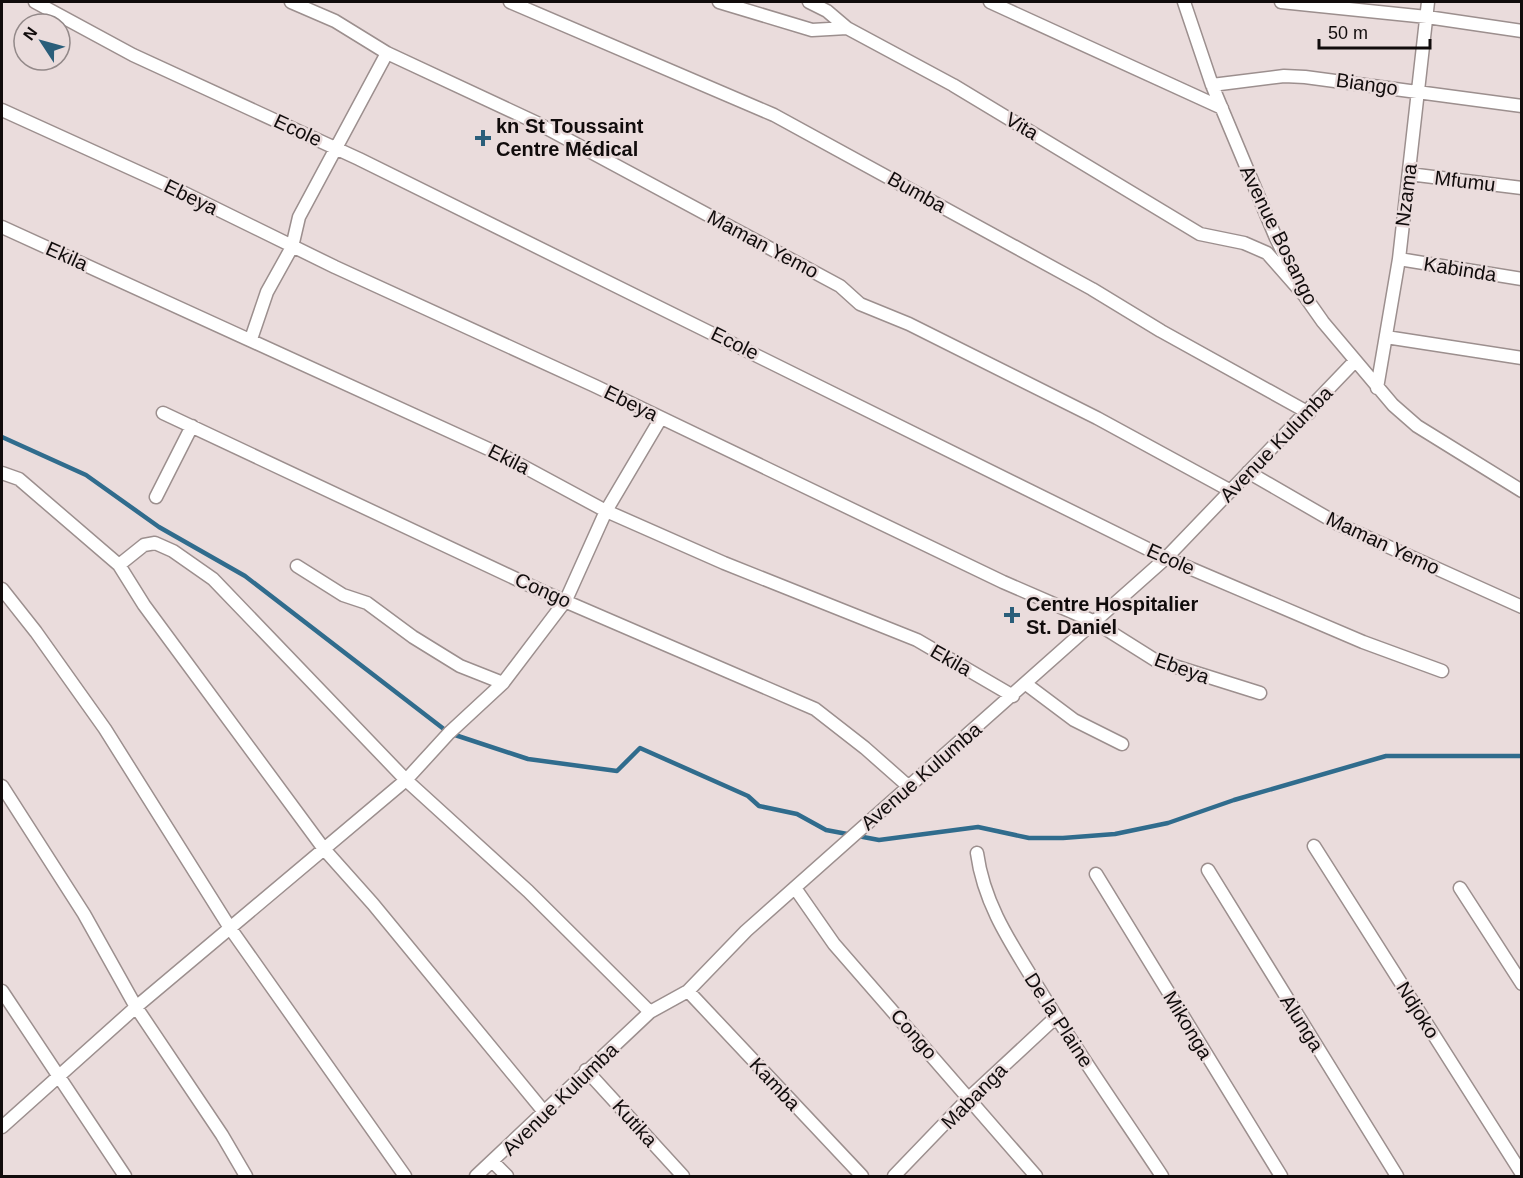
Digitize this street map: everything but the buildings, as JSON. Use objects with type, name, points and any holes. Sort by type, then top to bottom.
[{"type":"street","name":"Ecole","points":[[35,2],[133,55],[336,148],[540,250],[734,342],[1166,558],[1363,642],[1442,671]]},
{"type":"street","name":"Maman Yemo","points":[[291,2],[335,21],[387,53],[537,123],[840,285],[860,304],[909,324],[1087,413],[1231,491]]},
{"type":"street","name":"Bumba","points":[[510,2],[774,115],[1092,288],[1161,332],[1309,413]]},
{"type":"street","points":[[719,2],[812,30],[847,28]]},
{"type":"street","name":"Vita","points":[[809,2],[827,11],[847,28],[953,84],[1200,234],[1244,243],[1267,253],[1304,295]]},
{"type":"street","points":[[990,2],[1222,108]]},
{"type":"street","name":"Avenue Bosango","points":[[1184,2],[1212,85],[1272,228],[1304,295],[1377,388],[1417,426],[1521,491]]},
{"type":"street","points":[[1281,2],[1426,17],[1521,32]]},
{"type":"street","name":"Nzama","points":[[1377,388],[1399,259],[1428,2]]},
{"type":"street","points":[[251,339],[267,292],[292,246],[299,217],[387,53]]},
{"type":"street","name":"Biango","points":[[1212,85],[1284,76],[1419,91],[1521,106]]},
{"type":"street","name":"Ebeya","points":[[2,110],[176,189],[1003,582],[1093,621],[1155,660],[1260,693]]},
{"type":"street","name":"Mfumu","points":[[1409,174],[1521,188]]},
{"type":"street","name":"Ekila","points":[[2,227],[506,457],[606,511],[724,563],[917,640],[1013,696]]},
{"type":"street","name":"Kabinda","points":[[1399,259],[1521,279]]},
{"type":"street","points":[[1386,337],[1521,358]]},
{"type":"street","name":"Avenue Kulumba","points":[[476,1176],[494,1162],[586,1070],[650,1012],[688,991],[746,931],[1166,558],[1248,472],[1309,413],[1355,361]]},
{"type":"street","name":"Congo","points":[[164,413],[566,600],[815,709],[865,747],[908,786]]},
{"type":"street","points":[[2,1127],[136,1007],[406,780],[448,733],[503,683],[566,600],[606,511],[661,418]]},
{"type":"street","points":[[156,497],[192,426]]},
{"type":"street","name":"Maman Yemo","points":[[1248,472],[1338,524],[1521,607]]},
{"type":"street","points":[[2,473],[19,479],[119,565],[144,605],[324,849],[373,904],[545,1113]]},
{"type":"street","points":[[119,565],[144,546],[155,543],[173,551],[213,579],[406,780],[528,891],[650,1012]]},
{"type":"street","points":[[297,566],[343,595],[367,603],[413,637],[460,666],[503,683]]},
{"type":"street","points":[[2,589],[36,632],[105,729],[230,928],[405,1176]]},
{"type":"street","points":[[1026,684],[1074,720],[1122,744]]},
{"type":"street","points":[[2,786],[84,914],[136,1007],[222,1135],[246,1176]]},
{"type":"street","name":"Ndjoko","points":[[1314,846],[1521,1174]]},
{"type":"street","name":"De la Plaine","points":[[977,853],[986,895],[1006,935],[1056,1017],[1162,1176]]},
{"type":"street","name":"Alunga","points":[[1208,870],[1397,1176]]},
{"type":"street","name":"Mikonga","points":[[1095,874],[1281,1176]]},
{"type":"street","name":"Congo","points":[[795,888],[834,944],[970,1097],[1036,1176]]},
{"type":"street","points":[[1460,888],[1521,984]]},
{"type":"street","points":[[2,991],[125,1176]]},
{"type":"street","name":"Kamba","points":[[688,991],[862,1176]]},
{"type":"street","name":"Mabanga","points":[[894,1176],[970,1097],[1056,1017]]},
{"type":"street","name":"Kutika","points":[[586,1070],[683,1176]]},
{"type":"street","points":[[494,1162],[507,1176]]},
{"type":"waterway","points":[[2,437],[86,475],[159,527],[245,576],[449,733],[528,759],[617,771],[640,748],[748,796],[759,806],[797,814],[826,830],[879,840],[978,827],[1029,838],[1115,834],[1168,823],[1234,800],[1386,756],[1522,756]]},
{"type":"place","name":"kn St Toussaint Centre Médical","points":[[483,138]]},
{"type":"place","name":"Centre Hospitalier St. Daniel","points":[[1012,615]]}]
